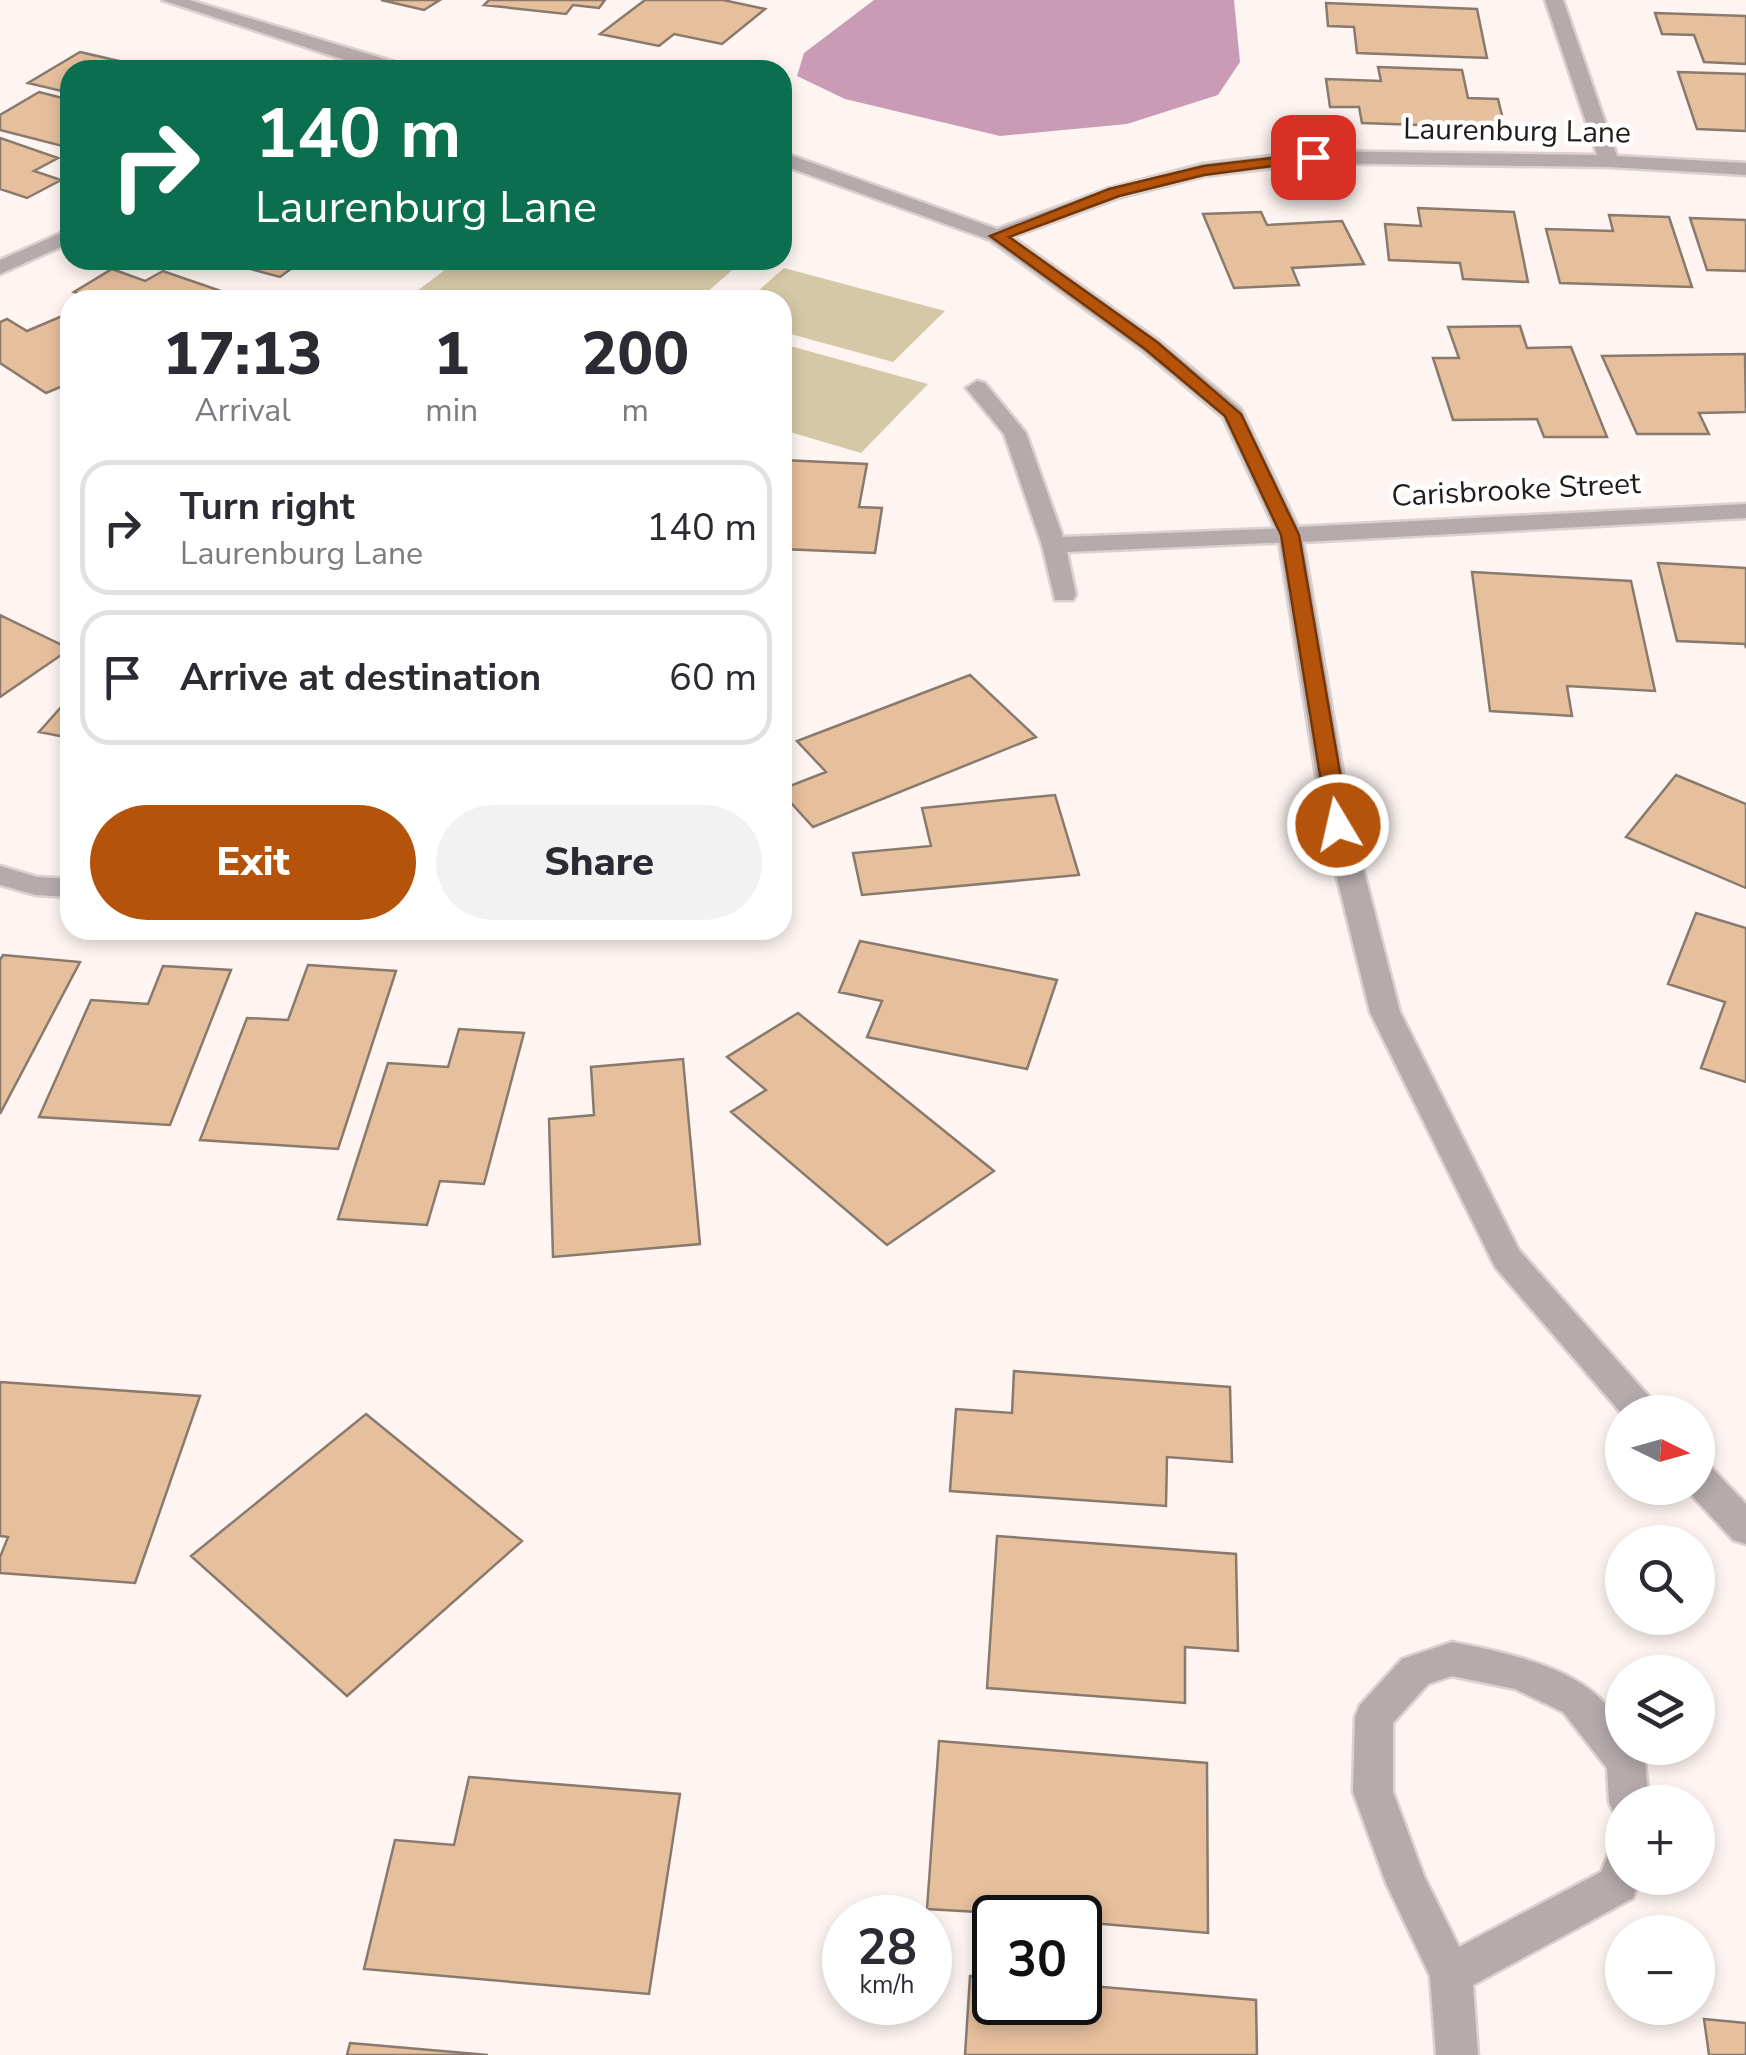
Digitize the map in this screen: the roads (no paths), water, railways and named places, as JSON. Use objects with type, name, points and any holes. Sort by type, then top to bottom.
[{"type":"street","points":[[171,0],[365,60]]},
{"type":"street","points":[[1554,0],[1609,162]]},
{"type":"street","name":"Laurenburg Lane","points":[[998,236],[1114,192],[1204,170],[1313,157],[1609,162],[1746,169]]},
{"type":"street","points":[[792,162],[998,236],[1151,346],[1232,414],[1290,535],[1338,825],[1385,1012],[1508,1258],[1627,1395]]},
{"type":"street","points":[[0,268],[60,240]]},
{"type":"street","points":[[977,388],[1015,434],[1054,545],[1064,594]]},
{"type":"street","name":"Carisbrooke Street","points":[[1054,545],[1746,511]]},
{"type":"street","points":[[0,875],[36,886],[60,887]]},
{"type":"street","points":[[1715,1496],[1746,1530]]},
{"type":"street","points":[[1456,2055],[1450,1974],[1406,1883],[1373,1792],[1374,1717],[1415,1671],[1452,1659],[1521,1673],[1576,1700],[1626,1762],[1628,1785]]},
{"type":"street","points":[[1450,1974],[1605,1891]]}]
